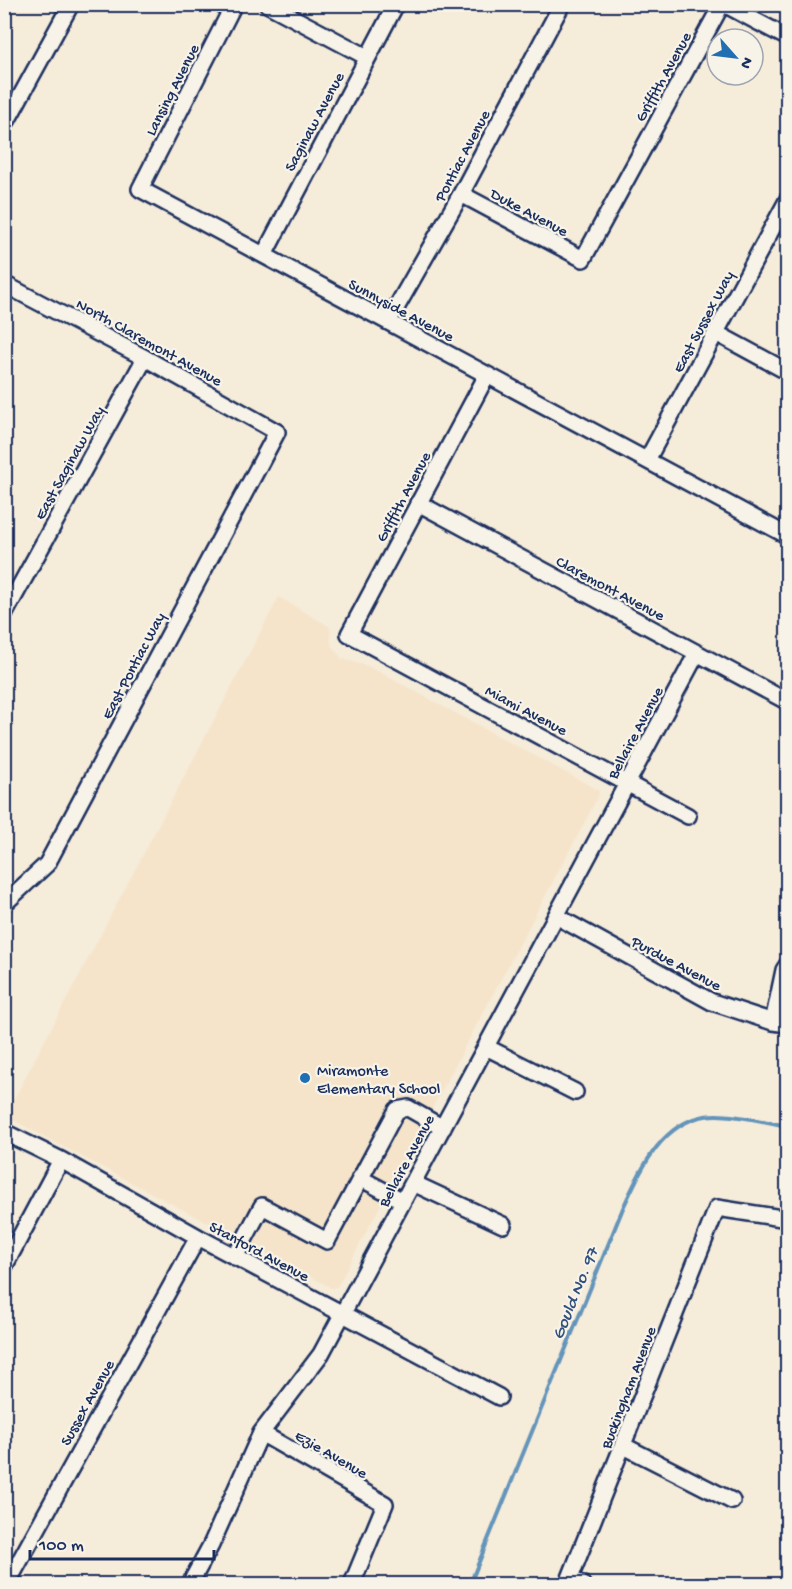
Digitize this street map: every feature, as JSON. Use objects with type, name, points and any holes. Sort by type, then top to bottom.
[{"type":"street","points":[[6,121],[71,4]]},
{"type":"street","name":"Lansing Avenue","points":[[140,189],[234,4]]},
{"type":"street","points":[[267,4],[367,57]]},
{"type":"street","name":"Saginaw Avenue","points":[[264,255],[396,4]]},
{"type":"street","name":"Pontiac Avenue","points":[[388,322],[461,194],[562,4]]},
{"type":"street","points":[[723,4],[788,38]]},
{"type":"street","name":"Griffith Avenue","points":[[583,259],[723,4]]},
{"type":"street","name":"Sunnyside Avenue","points":[[140,189],[788,536]]},
{"type":"street","name":"Duke Avenue","points":[[461,194],[583,259]]},
{"type":"street","name":"East Sussex Way","points":[[647,460],[787,202]]},
{"type":"street","name":"North Claremont Avenue","points":[[6,287],[145,358],[277,432]]},
{"type":"street","points":[[716,333],[788,372]]},
{"type":"street","name":"East Saginaw Way","points":[[4,615],[145,358]]},
{"type":"street","name":"Griffith Avenue","points":[[349,634],[487,375]]},
{"type":"street","name":"East Pontiac Way","points":[[4,904],[47,864],[277,432]]},
{"type":"street","name":"Claremont Avenue","points":[[418,503],[788,702]]},
{"type":"street","name":"Miami Avenue","points":[[349,634],[688,816]]},
{"type":"street","name":"Bellaire Avenue","points":[[190,1584],[212,1545],[261,1433],[321,1354],[697,653]]},
{"type":"street","name":"Purdue Avenue","points":[[556,916],[712,1002],[780,1023]]},
{"type":"street","points":[[780,1023],[784,970],[788,964]]},
{"type":"street","points":[[486,1047],[575,1092]]},
{"type":"street","points":[[235,1257],[262,1206],[327,1241],[397,1110],[408,1108],[443,1128]]},
{"type":"street","name":"Stanford Avenue","points":[[4,1132],[61,1160],[235,1257],[500,1397]]},
{"type":"street","points":[[4,1267],[61,1160]]},
{"type":"street","points":[[360,1178],[403,1201]]},
{"type":"street","points":[[413,1183],[503,1225]]},
{"type":"street","name":"Buckingham Avenue","points":[[576,1581],[624,1446],[717,1208],[788,1219]]},
{"type":"street","name":"Sussex Avenue","points":[[7,1584],[198,1237]]},
{"type":"street","name":"Ezie Avenue","points":[[261,1433],[385,1504],[352,1584]]},
{"type":"street","points":[[624,1446],[732,1501]]},
{"type":"shaded area","points":[[279,597],[330,627],[331,645],[342,659],[368,666],[598,790],[599,795],[337,1287],[332,1288],[5,1116]]},
{"type":"waterway","name":"Gould No. 97","points":[[470,1584],[623,1208],[654,1151],[676,1128],[705,1116],[735,1116],[788,1126]]},
{"type":"place","name":"Miramonte Elementary School","points":[[305,1078]]}]
